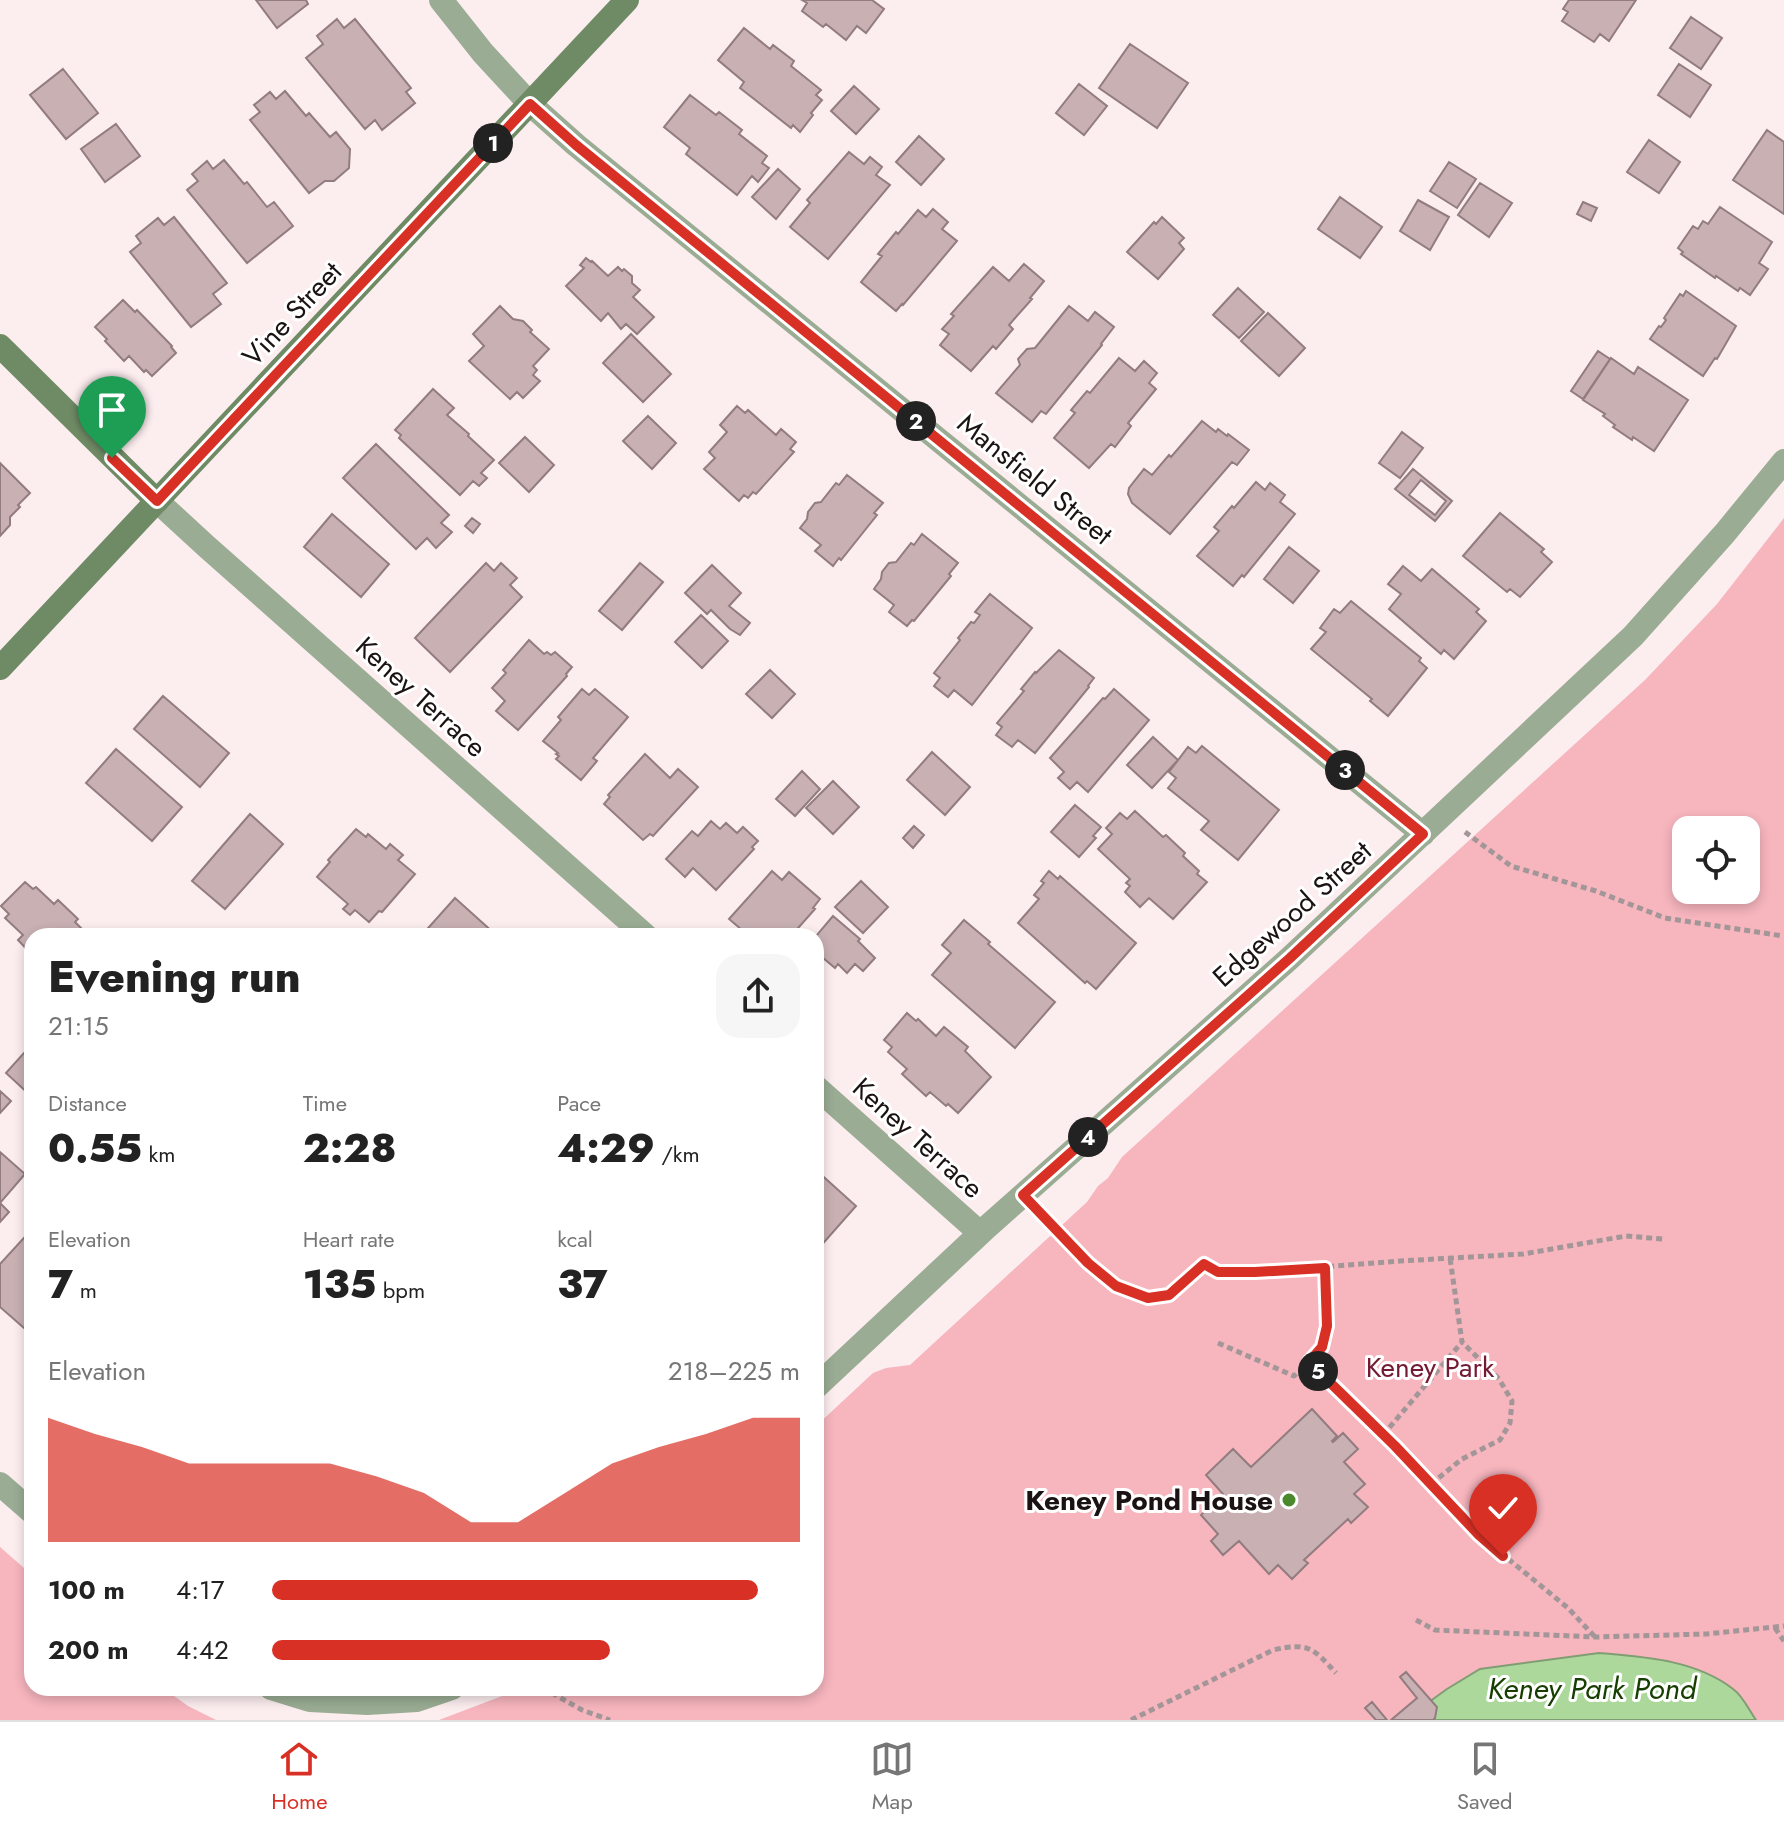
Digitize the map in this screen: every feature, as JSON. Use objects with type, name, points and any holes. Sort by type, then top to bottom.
[{"type":"street","name":"Mansfield Street","points":[[441,0],[483,53],[530,104],[589,155],[1423,834]]},
{"type":"street","name":"Vine Street","points":[[0,668],[627,0]]},
{"type":"street","points":[[0,346],[157,501]]},
{"type":"street","name":"Edgewood Street","points":[[824,1379],[980,1233],[1290,958],[1633,636],[1784,461]]},
{"type":"street","name":"Keney Terrace","points":[[157,501],[637,928]]},
{"type":"street","name":"Keney Terrace","points":[[824,1094],[980,1233]]},
{"type":"street","points":[[0,1484],[24,1505]]},
{"type":"street","points":[[297,1696],[310,1700],[367,1703],[417,1700],[429,1696]]},
{"type":"path","points":[[1444,815],[1511,866],[1596,891],[1665,918],[1783,936]]},
{"type":"path","points":[[1023,1195],[1107,1279],[1116,1286],[1148,1298],[1169,1295],[1204,1264],[1218,1272],[1255,1272],[1523,1254],[1626,1236],[1663,1239]]},
{"type":"path","points":[[1431,1484],[1462,1459],[1500,1440],[1510,1423],[1512,1401],[1499,1379],[1462,1342],[1450,1258]]},
{"type":"path","points":[[1218,1343],[1294,1376],[1322,1347],[1327,1326],[1325,1268]]},
{"type":"path","points":[[1383,1435],[1462,1342]]},
{"type":"path","points":[[1309,1362],[1479,1535],[1568,1608],[1595,1637]]},
{"type":"path","points":[[1416,1620],[1435,1630],[1595,1637],[1706,1634],[1784,1626]]},
{"type":"path","points":[[1775,1628],[1784,1641]]},
{"type":"path","points":[[1131,1720],[1273,1650],[1296,1645],[1316,1652],[1336,1673]]},
{"type":"path","points":[[557,1696],[582,1710],[610,1720]]},
{"type":"green space","name":"Keney Park","points":[[1784,518],[1784,1720],[439,1720],[502,1696],[824,1696],[824,1419],[873,1373],[910,1365],[1087,1202],[1122,1157],[1645,680],[1717,604]]},
{"type":"green space","points":[[0,1547],[24,1568],[24,1696],[174,1696],[216,1720],[0,1720]]},
{"type":"water","name":"Keney Park Pond","points":[[1599,1653],[1669,1662],[1703,1672],[1737,1692],[1756,1720],[1404,1720],[1480,1669]]},
{"type":"building","points":[[256,0],[306,0],[308,4],[277,28]]},
{"type":"building","points":[[802,0],[872,0],[884,9],[866,33],[857,26],[846,40],[802,11],[807,3]]},
{"type":"building","points":[[1569,0],[1636,0],[1609,41],[1600,34],[1594,42],[1562,21],[1568,12],[1563,9]]},
{"type":"building","points":[[1691,17],[1722,38],[1701,69],[1670,48]]},
{"type":"building","points":[[337,19],[344,28],[355,19],[411,88],[406,92],[415,103],[382,130],[375,120],[365,129],[306,58],[323,44],[317,36]]},
{"type":"building","points":[[744,28],[770,49],[773,45],[794,61],[791,66],[821,90],[816,95],[822,100],[800,132],[740,88],[744,82],[718,60]]},
{"type":"building","points":[[1130,44],[1188,83],[1157,128],[1099,88]]},
{"type":"building","points":[[1679,64],[1711,85],[1690,117],[1658,95]]},
{"type":"building","points":[[63,69],[98,113],[66,139],[30,95]]},
{"type":"building","points":[[1079,84],[1107,106],[1084,135],[1056,113]]},
{"type":"building","points":[[854,86],[879,109],[856,134],[831,111]]},
{"type":"building","points":[[285,91],[306,116],[309,113],[330,137],[336,132],[350,149],[349,168],[334,181],[325,181],[309,193],[250,120],[260,112],[254,105],[270,92],[276,99]]},
{"type":"building","points":[[690,95],[742,130],[739,134],[767,156],[762,163],[769,168],[758,182],[752,176],[737,195],[686,154],[690,148],[664,127]]},
{"type":"building","points":[[116,124],[140,156],[105,182],[81,149]]},
{"type":"building","points":[[1767,130],[1784,142],[1784,214],[1733,180]]},
{"type":"building","points":[[919,136],[944,159],[921,185],[896,162]]},
{"type":"building","points":[[1649,140],[1680,162],[1659,193],[1627,172]]},
{"type":"building","points":[[849,152],[864,164],[870,157],[882,167],[876,175],[890,185],[828,259],[790,227],[810,203],[807,200]]},
{"type":"building","points":[[224,160],[267,207],[274,202],[293,226],[247,263],[187,190],[198,181],[192,174],[207,161],[213,169]]},
{"type":"building","points":[[1449,162],[1476,179],[1457,208],[1430,191]]},
{"type":"building","points":[[778,169],[800,189],[776,219],[752,197]]},
{"type":"building","points":[[1480,183],[1512,203],[1489,237],[1458,215]]},
{"type":"building","points":[[1340,197],[1382,227],[1360,258],[1318,229]]},
{"type":"building","points":[[1418,200],[1449,217],[1430,250],[1400,231]]},
{"type":"building","points":[[1583,202],[1597,208],[1591,221],[1577,214]]},
{"type":"building","points":[[1720,207],[1772,242],[1759,263],[1768,269],[1750,295],[1715,278],[1681,254],[1683,252],[1678,248],[1693,226],[1698,229],[1703,221],[1708,224]]},
{"type":"building","points":[[933,209],[948,222],[942,229],[957,241],[896,311],[861,282],[896,232],[898,234],[918,210],[926,217]]},
{"type":"building","points":[[174,217],[227,283],[213,294],[221,304],[191,327],[130,252],[141,243],[136,236],[158,218],[164,225]]},
{"type":"building","points":[[1162,217],[1184,238],[1179,243],[1184,249],[1158,279],[1127,252]]},
{"type":"building","points":[[586,258],[608,276],[618,267],[632,276],[632,283],[640,290],[633,297],[654,317],[637,334],[626,324],[621,329],[608,313],[601,321],[566,286],[584,268],[580,265]]},
{"type":"building","points":[[1024,264],[1044,281],[1009,325],[1013,329],[971,371],[940,345],[949,334],[942,329],[954,316],[951,314],[993,267],[1009,281]]},
{"type":"building","points":[[1238,288],[1264,312],[1239,338],[1213,315]]},
{"type":"building","points":[[1686,291],[1736,326],[1703,376],[1650,339],[1666,320],[1664,318],[1680,294],[1683,296]]},
{"type":"building","points":[[123,300],[135,312],[137,310],[176,353],[152,376],[129,356],[124,361],[95,327]]},
{"type":"building","points":[[500,306],[513,319],[523,321],[549,349],[533,366],[537,370],[533,375],[540,381],[523,398],[517,392],[510,399],[469,361],[484,346],[473,334]]},
{"type":"building","points":[[1069,306],[1088,321],[1095,312],[1114,327],[1046,414],[1041,411],[1032,422],[996,393],[1020,365],[1018,359],[1027,349],[1035,348]]},
{"type":"building","points":[[1268,313],[1305,348],[1279,376],[1241,341]]},
{"type":"building","points":[[631,334],[671,374],[643,402],[603,363]]},
{"type":"building","points":[[1598,351],[1610,359],[1583,399],[1571,391]]},
{"type":"building","points":[[1119,358],[1135,371],[1144,361],[1157,373],[1149,383],[1156,389],[1128,423],[1131,426],[1115,447],[1111,444],[1089,468],[1054,438],[1075,413],[1071,410],[1087,391],[1090,393]]},
{"type":"building","points":[[1611,358],[1634,374],[1638,367],[1688,400],[1654,451],[1613,427],[1615,425],[1603,416],[1605,414],[1583,400]]},
{"type":"building","points":[[433,389],[454,408],[447,415],[494,460],[481,473],[487,478],[479,486],[473,481],[460,495],[399,438],[401,435],[395,430]]},
{"type":"building","points":[[737,406],[745,413],[748,410],[776,435],[781,429],[796,442],[790,449],[794,452],[756,494],[753,492],[748,498],[744,495],[739,501],[704,469],[715,458],[709,452],[727,432],[720,425]]},
{"type":"building","points":[[648,416],[676,443],[652,469],[623,441]]},
{"type":"building","points":[[1202,421],[1216,432],[1218,429],[1228,434],[1249,450],[1237,465],[1232,462],[1170,534],[1132,503],[1129,488],[1144,469],[1152,475]]},
{"type":"building","points":[[1402,432],[1423,448],[1400,478],[1379,463]]},
{"type":"building","points":[[525,437],[554,465],[529,492],[499,463]]},
{"type":"building","points":[[376,444],[449,515],[441,523],[452,532],[436,548],[427,538],[416,549],[343,478]]},
{"type":"building","points":[[0,463],[30,493],[18,505],[20,507],[10,517],[10,525],[0,536]]},
{"type":"building","points":[[1413,469],[1452,501],[1435,521],[1395,489]],"holes":[[[1421,480],[1446,501],[1435,515],[1409,495]]]},
{"type":"building","points":[[847,475],[883,503],[874,513],[877,515],[833,566],[815,551],[821,545],[800,528],[815,503],[821,502]]},
{"type":"building","points":[[1256,482],[1265,490],[1270,483],[1285,495],[1280,502],[1295,514],[1244,577],[1242,575],[1233,586],[1197,556],[1219,531],[1214,527]]},
{"type":"building","points":[[1500,513],[1544,549],[1541,552],[1552,562],[1520,597],[1510,589],[1507,592],[1463,556]]},
{"type":"building","points":[[332,514],[389,564],[361,597],[304,547]]},
{"type":"building","points":[[472,518],[480,524],[473,533],[465,526]]},
{"type":"building","points":[[922,534],[958,563],[949,574],[951,576],[907,626],[889,612],[894,605],[874,589],[889,563],[896,562]]},
{"type":"building","points":[[1289,547],[1319,571],[1293,603],[1264,579]]},
{"type":"building","points":[[486,563],[494,571],[501,563],[517,578],[510,585],[522,597],[450,672],[415,638]]},
{"type":"building","points":[[640,563],[663,582],[622,630],[599,611]]},
{"type":"building","points":[[712,565],[741,593],[729,606],[750,623],[740,635],[711,610],[707,614],[685,593]]},
{"type":"building","points":[[1403,566],[1421,581],[1432,569],[1479,609],[1476,612],[1486,621],[1454,659],[1444,650],[1441,654],[1389,609],[1401,594],[1388,584]]},
{"type":"building","points":[[990,594],[1032,628],[972,705],[954,690],[948,697],[934,686],[940,678],[934,673],[960,640],[958,638],[980,615],[975,612]]},
{"type":"building","points":[[1351,601],[1421,658],[1419,661],[1427,668],[1388,716],[1311,649],[1326,632],[1320,628],[1334,609],[1340,613]]},
{"type":"building","points":[[701,615],[728,641],[702,668],[675,642]]},
{"type":"building","points":[[529,640],[544,654],[555,652],[572,667],[518,730],[496,711],[505,701],[492,688]]},
{"type":"building","points":[[1059,650],[1094,678],[1035,753],[1018,740],[1012,747],[996,735],[1002,727],[997,723],[1024,691],[1021,689],[1035,672]]},
{"type":"building","points":[[770,670],[795,694],[772,718],[746,694]]},
{"type":"building","points":[[582,689],[589,695],[595,689],[628,717],[593,758],[597,761],[581,780],[556,759],[558,753],[543,741],[561,720],[558,717]]},
{"type":"building","points":[[1114,689],[1149,720],[1088,792],[1077,782],[1070,789],[1058,778],[1064,772],[1050,758]]},
{"type":"building","points":[[163,696],[229,753],[200,787],[134,729]]},
{"type":"building","points":[[1153,737],[1178,760],[1152,788],[1127,765]]},
{"type":"building","points":[[1202,746],[1279,810],[1238,860],[1201,830],[1209,821],[1168,788],[1176,778],[1169,772],[1188,747],[1196,753]]},
{"type":"building","points":[[116,749],[182,807],[152,841],[86,783]]},
{"type":"building","points":[[932,752],[970,787],[945,815],[907,780]]},
{"type":"building","points":[[645,754],[670,778],[678,769],[698,787],[653,836],[650,834],[643,840],[604,804],[610,797],[608,795]]},
{"type":"building","points":[[802,771],[820,789],[795,816],[776,799]]},
{"type":"building","points":[[833,781],[859,807],[833,834],[806,808]]},
{"type":"building","points":[[1075,805],[1101,827],[1093,836],[1096,838],[1079,857],[1051,832]]},
{"type":"building","points":[[1135,811],[1185,853],[1183,856],[1207,882],[1173,919],[1149,898],[1140,907],[1125,892],[1130,886],[1126,883],[1130,879],[1098,849],[1112,834],[1106,828],[1120,813],[1127,819]]},
{"type":"building","points":[[250,814],[283,844],[225,909],[192,881]]},
{"type":"building","points":[[711,821],[720,829],[726,823],[737,833],[743,827],[758,841],[716,890],[693,868],[685,877],[666,859],[692,831],[698,836]]},
{"type":"building","points":[[914,826],[924,835],[913,848],[903,838]]},
{"type":"building","points":[[356,829],[366,837],[368,834],[386,849],[390,844],[403,855],[398,860],[415,874],[382,912],[379,911],[369,922],[355,910],[350,915],[343,909],[348,904],[317,877]]},
{"type":"building","points":[[772,871],[782,880],[789,872],[820,899],[798,928],[740,928],[729,919]]},
{"type":"building","points":[[1049,871],[1058,879],[1060,876],[1136,943],[1096,989],[1087,981],[1085,983],[1018,923],[1039,899],[1034,895]]},
{"type":"building","points":[[861,881],[888,907],[863,933],[835,907]]},
{"type":"building","points":[[25,882],[33,889],[36,887],[54,904],[58,900],[78,919],[75,922],[81,928],[24,928],[24,946],[18,940],[23,935],[5,918],[9,914],[1,906]]},
{"type":"building","points":[[455,898],[488,928],[428,928]]},
{"type":"building","points":[[833,916],[860,939],[858,941],[875,958],[863,971],[855,964],[847,973],[838,964],[835,968],[824,959],[823,928]]},
{"type":"building","points":[[964,920],[1055,1002],[1015,1048],[932,975],[951,953],[942,945]]},
{"type":"building","points":[[907,1013],[936,1036],[944,1027],[968,1047],[965,1051],[991,1077],[958,1113],[930,1092],[926,1096],[902,1074],[907,1069],[888,1052],[892,1047],[884,1040]]},
{"type":"building","points":[[24,1053],[24,1090],[6,1073]]},
{"type":"building","points":[[0,1091],[11,1101],[0,1113]]},
{"type":"building","points":[[0,1152],[24,1175],[0,1203]]},
{"type":"building","points":[[824,1177],[856,1206],[824,1242]]},
{"type":"building","points":[[0,1203],[9,1212],[0,1222]]},
{"type":"building","points":[[24,1238],[24,1328],[0,1307],[0,1264]]},
{"type":"building","name":"Keney Pond House","points":[[1312,1409],[1337,1436],[1333,1442],[1343,1433],[1358,1449],[1344,1462],[1365,1484],[1354,1494],[1368,1507],[1351,1523],[1348,1519],[1304,1560],[1308,1563],[1292,1579],[1278,1565],[1269,1574],[1239,1541],[1223,1555],[1211,1541],[1218,1534],[1201,1515],[1223,1494],[1206,1475],[1233,1449],[1251,1467]]},
{"type":"building","points":[[1406,1672],[1437,1707],[1433,1720],[1391,1720],[1417,1698],[1400,1677]]},
{"type":"building","points":[[1372,1702],[1387,1720],[1376,1720],[1365,1708]]},
{"type":"place","name":"Keney Pond House","points":[[1289,1500]]},
{"type":"route","points":[[112,458],[157,501],[530,104],[576,145],[1423,834],[1290,958],[1023,1195],[1088,1263],[1116,1286],[1148,1298],[1169,1295],[1204,1264],[1218,1272],[1325,1268],[1327,1326],[1322,1347],[1309,1362],[1503,1556]]}]
